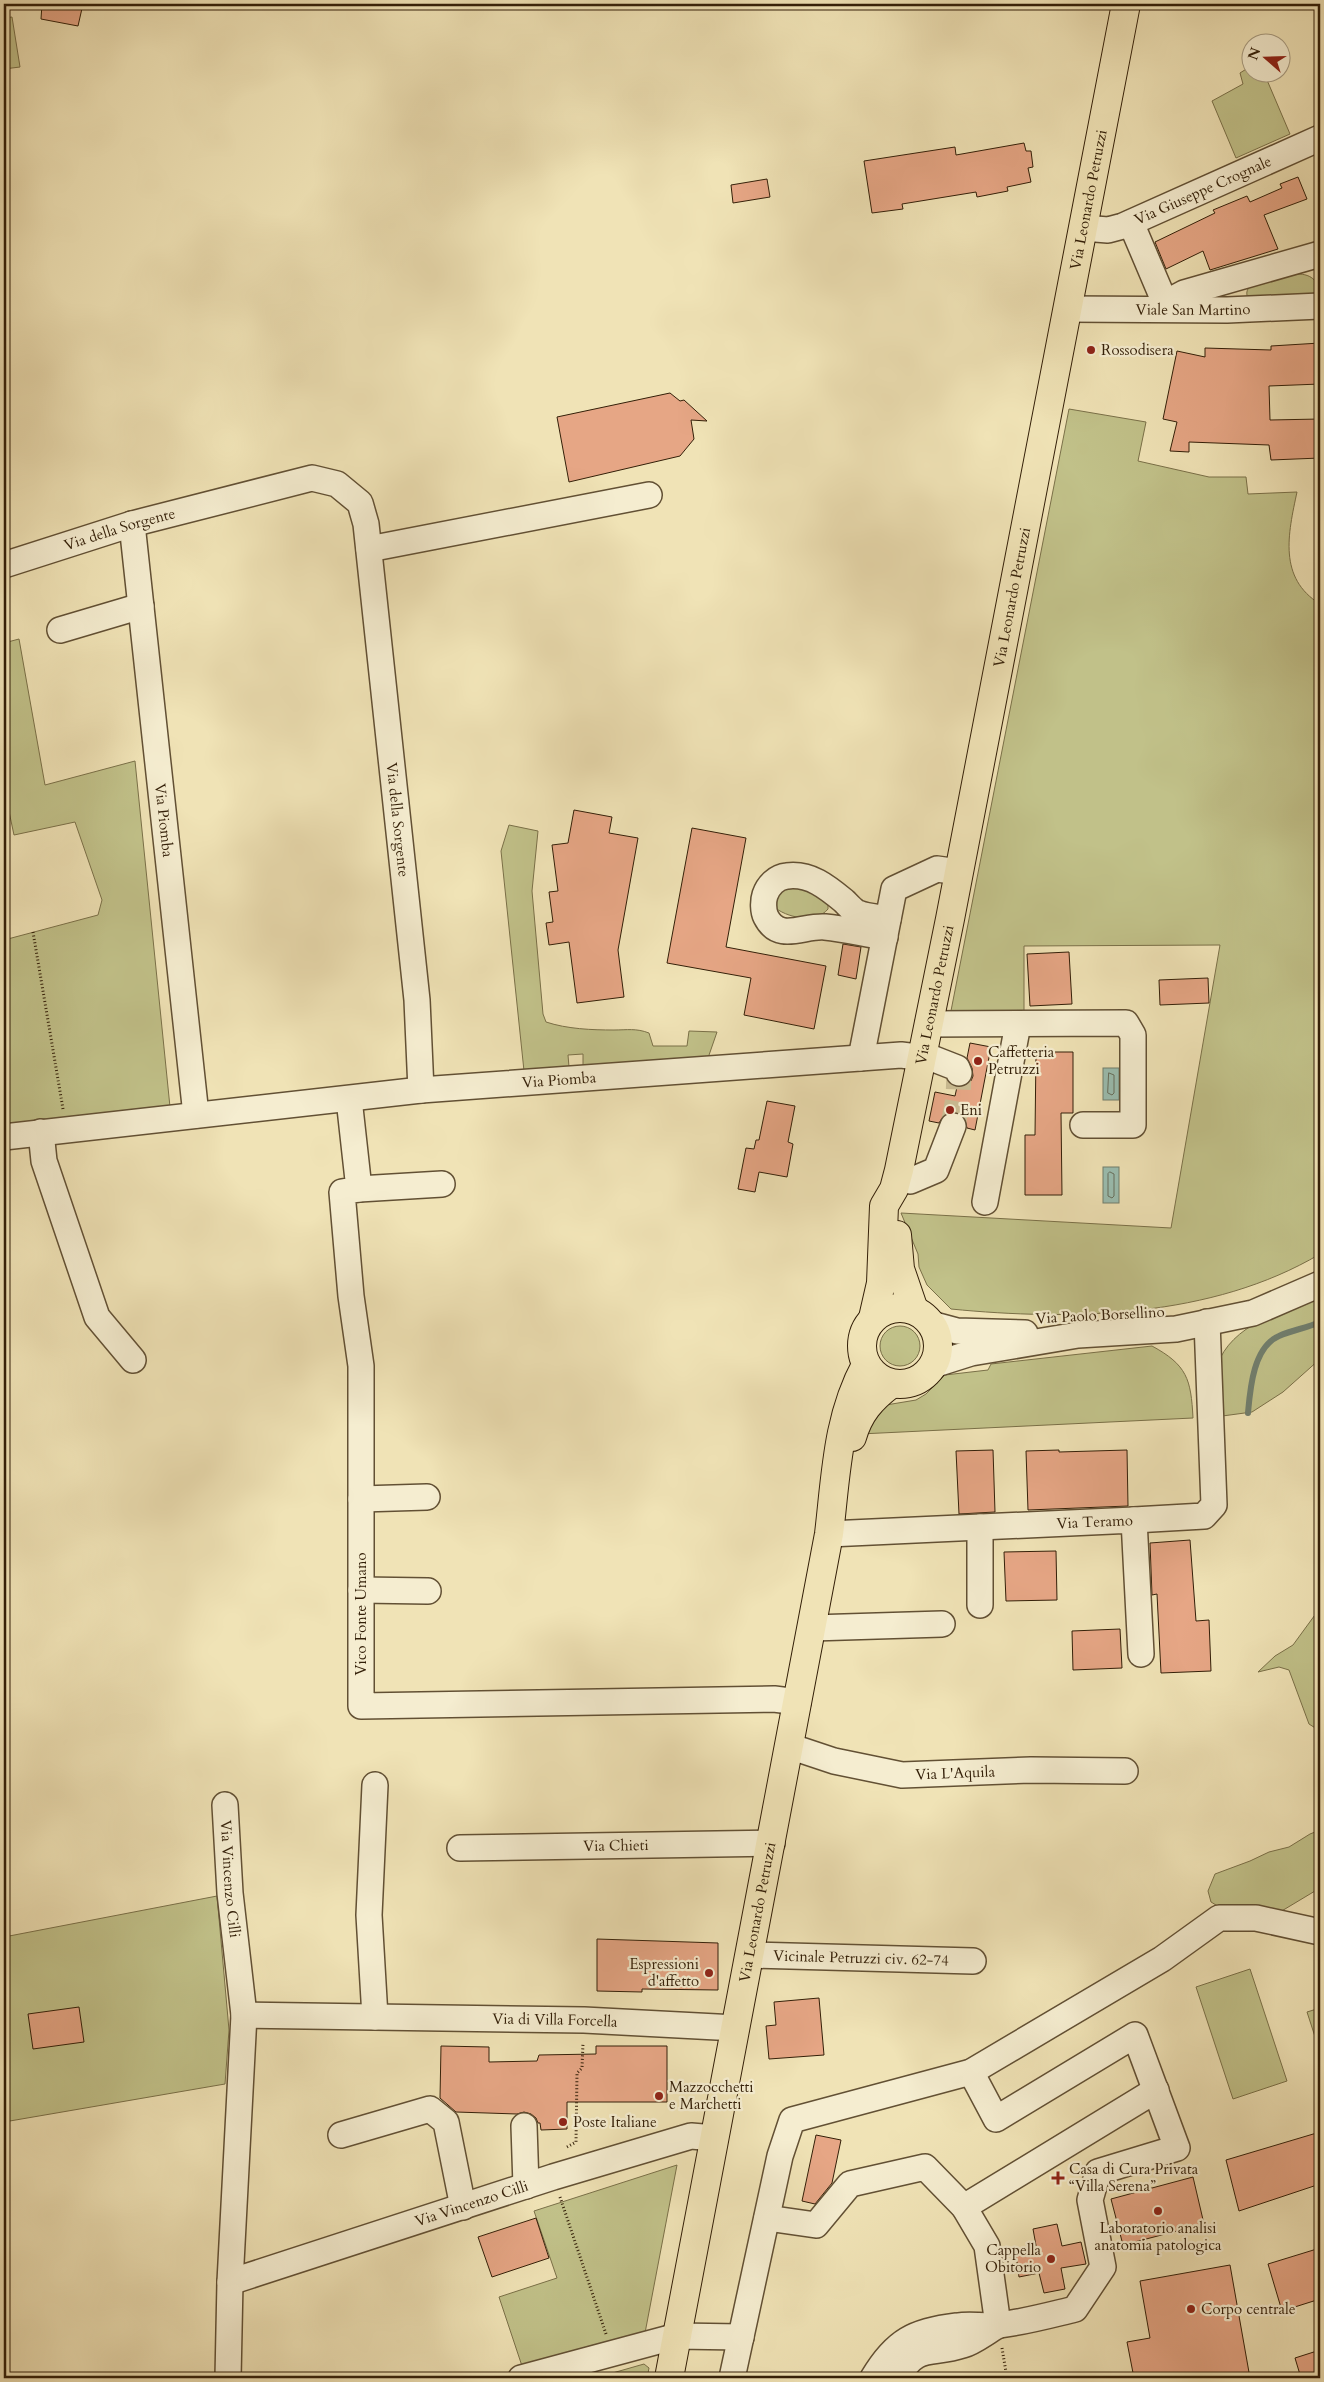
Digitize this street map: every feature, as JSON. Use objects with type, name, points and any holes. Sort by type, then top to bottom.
[{"type":"main road","name":"Via Leonardo Petruzzi","points":[[873,1318],[881,1283],[884,1206],[896,1184],[922,1057],[1126,4]]},
{"type":"main road","name":"Via Leonardo Petruzzi","points":[[896,1184],[899,1208],[897,1231],[900,1269],[923,1317]]},
{"type":"main road","points":[[893,1308],[923,1317],[938,1344],[934,1365],[920,1379],[901,1385],[891,1384],[877,1377],[866,1365],[862,1353],[862,1340],[866,1328],[873,1318],[893,1308]]},
{"type":"main road","name":"Via Leonardo Petruzzi","points":[[669,2378],[812,1628],[829,1534],[842,1427],[854,1387],[866,1365]]},
{"type":"main road","name":"Via Leonardo Petruzzi","points":[[835,1489],[861,1413],[872,1400],[891,1384]]},
{"type":"street","name":"Via Giuseppe Crognale","points":[[1083,228],[1108,230],[1131,223],[1320,138]]},
{"type":"street","points":[[1131,223],[1159,307],[1184,293],[1320,254]]},
{"type":"street","points":[[1227,282],[1227,310]]},
{"type":"street","name":"Viale San Martino","points":[[1067,309],[1159,307],[1227,310],[1320,306]]},
{"type":"street","name":"Via della Sorgente","points":[[4,565],[132,524],[312,478],[337,484],[360,503],[366,524],[369,550],[417,1000],[421,1090]]},
{"type":"street","points":[[369,550],[649,495]]},
{"type":"street","name":"Via Piomba","points":[[132,524],[196,1115]]},
{"type":"street","points":[[60,630],[141,606]]},
{"type":"street","points":[[861,1058],[894,889],[937,869],[959,872]]},
{"type":"street","points":[[928,1024],[1126,1023],[1133,1035],[1132,1125],[1083,1125]]},
{"type":"street","points":[[986,1202],[1018,1024]]},
{"type":"street","name":"Via Piomba","points":[[4,1137],[421,1090],[901,1055],[922,1057],[957,1068],[959,1073]]},
{"type":"street","points":[[349,1099],[359,1189],[442,1184]]},
{"type":"street","points":[[896,1184],[910,1181],[936,1170],[953,1126]]},
{"type":"street","points":[[41,1132],[44,1160],[97,1318],[133,1360]]},
{"type":"street","name":"Vico Fonte Umano","points":[[359,1189],[342,1192],[351,1296],[361,1366],[361,1706],[774,1699],[798,1702]]},
{"type":"street","name":"Via Paolo Borsellino","points":[[923,1317],[964,1331],[1078,1335],[1176,1329],[1253,1313],[1320,1284]]},
{"type":"street","points":[[1134,1520],[1204,1516],[1214,1505],[1207,1322]]},
{"type":"street","name":"Via Paolo Borsellino","points":[[934,1365],[971,1353],[1078,1335]]},
{"type":"street","points":[[361,1499],[427,1497]]},
{"type":"street","name":"Via Teramo","points":[[829,1534],[1134,1520],[1140,1654]]},
{"type":"street","points":[[980,1527],[980,1605]]},
{"type":"street","points":[[361,1590],[428,1591]]},
{"type":"street","points":[[812,1628],[942,1624]]},
{"type":"street","name":"Via L'Aquila","points":[[790,1746],[834,1761],[902,1775],[1031,1770],[1125,1771]]},
{"type":"street","points":[[375,1785],[369,1916],[375,2017]]},
{"type":"street","name":"Via Vincenzo Cilli","points":[[225,1805],[230,1893],[244,2015],[230,2282],[228,2378]]},
{"type":"street","name":"Via Chieti","points":[[460,1848],[772,1843]]},
{"type":"street","points":[[732,2378],[780,2156],[792,2120],[971,2072],[1162,1959],[1219,1918],[1256,1918],[1320,1932]]},
{"type":"street","name":"Vicinale Petruzzi civ. 62-74","points":[[750,1955],[973,1961]]},
{"type":"street","name":"Via di Villa Forcella","points":[[244,2015],[584,2020],[736,2028]]},
{"type":"street","points":[[873,2378],[883,2361],[900,2342],[918,2334],[957,2326],[998,2325],[1075,2309],[1103,2267],[1090,2200],[1098,2172],[1177,2148],[1135,2035],[996,2119],[971,2072]]},
{"type":"street","points":[[964,2207],[1156,2090]]},
{"type":"street","points":[[341,2135],[430,2109],[446,2122],[463,2207]]},
{"type":"street","points":[[524,2126],[526,2186]]},
{"type":"street","name":"Via Vincenzo Cilli","points":[[230,2282],[553,2177],[691,2136],[715,2138]]},
{"type":"street","points":[[767,2218],[816,2225],[850,2184],[925,2168],[964,2207],[987,2246],[998,2325]]},
{"type":"street","points":[[897,2378],[904,2365],[917,2354],[964,2345],[998,2325]]},
{"type":"street","points":[[521,2378],[677,2336],[741,2337]]},
{"type":"path","points":[[33,932],[66,1129]]},
{"type":"path","points":[[559,2152],[576,2142],[577,2073],[582,2068],[583,2052]]},
{"type":"path","points":[[553,2177],[613,2353]]},
{"type":"path","points":[[998,2325],[1007,2378]]},
{"type":"green space","points":[[12,17],[20,67],[4,69],[4,18]]},
{"type":"green space","points":[[1242,82],[1268,82],[1290,134],[1236,158],[1212,101],[1243,84]]},
{"type":"green space","points":[[1291,274],[1302,274],[1311,277],[1317,284],[1320,295],[1248,298],[1247,290],[1252,284]]},
{"type":"green space","points":[[1069,409],[1146,422],[1138,461],[1209,477],[1246,477],[1248,494],[1297,492],[1289,539],[1289,554],[1297,581],[1320,604],[1320,1254],[1278,1275],[1234,1291],[1188,1303],[1092,1314],[997,1313],[951,1309],[927,1285],[919,1267],[918,1254],[901,1213],[1171,1228],[1220,945],[1024,946],[1024,1021],[949,1021]]},
{"type":"green space","points":[[19,639],[45,785],[135,761],[170,1107],[4,1127],[4,940],[98,915],[102,900],[75,822],[14,835],[4,788],[4,643]]},
{"type":"green space","points":[[509,825],[538,831],[532,891],[543,1014],[546,1022],[580,1029],[640,1030],[649,1033],[653,1046],[687,1046],[689,1031],[717,1032],[708,1058],[583,1066],[583,1054],[568,1055],[569,1067],[524,1071],[501,851]]},
{"type":"green space","points":[[779,885],[805,888],[828,903],[828,909],[823,914],[809,918],[785,914],[773,906]]},
{"type":"green space","points":[[1320,1296],[1320,1359],[1283,1392],[1252,1412],[1215,1417],[1217,1366],[1224,1352],[1234,1339],[1260,1321]]},
{"type":"green space","points":[[896,1326],[904,1326],[911,1329],[917,1335],[920,1346],[917,1357],[911,1363],[904,1366],[896,1366],[889,1363],[883,1357],[880,1350],[880,1342],[883,1335],[889,1329]]},
{"type":"green space","points":[[1152,1346],[1173,1360],[1185,1375],[1191,1393],[1193,1418],[860,1434],[886,1405],[916,1400],[926,1394],[945,1375],[988,1370],[991,1364]]},
{"type":"green space","points":[[1320,1608],[1320,1731],[1309,1724],[1289,1670],[1279,1667],[1258,1672],[1275,1656],[1293,1645]]},
{"type":"green space","points":[[1320,1830],[1320,1888],[1275,1915],[1221,1908],[1211,1902],[1208,1891],[1215,1874],[1269,1852],[1289,1847]]},
{"type":"green space","points":[[217,1896],[229,2030],[225,2084],[4,2122],[4,1937]]},
{"type":"green space","points":[[1250,1969],[1287,2081],[1233,2099],[1196,1987]]},
{"type":"green space","points":[[1320,2008],[1320,2052],[1307,2012]]},
{"type":"green space","points":[[677,2165],[645,2333],[523,2369],[499,2297],[557,2278],[534,2211]]},
{"type":"green space","points":[[591,2364],[595,2378],[546,2378]]},
{"type":"green space","points":[[644,2364],[649,2368],[647,2378],[595,2378]]},
{"type":"water","points":[[1103,1068],[1119,1068],[1119,1100],[1103,1100]]},
{"type":"water","points":[[1103,1167],[1119,1167],[1119,1203],[1103,1203]]},
{"type":"building","points":[[42,4],[83,4],[78,26],[41,19]]},
{"type":"building","points":[[1024,143],[1026,151],[1031,151],[1033,167],[1028,168],[1031,182],[1007,187],[1008,191],[977,197],[976,192],[902,204],[903,209],[872,213],[864,161],[955,147],[956,155]]},
{"type":"building","points":[[1298,177],[1307,199],[1264,215],[1278,249],[1210,270],[1203,251],[1166,269],[1155,242],[1215,213],[1213,210],[1247,196],[1250,202],[1282,188],[1280,184]]},
{"type":"building","points":[[767,179],[770,197],[733,203],[731,185]]},
{"type":"building","points":[[1320,343],[1320,384],[1269,386],[1270,420],[1320,419],[1320,458],[1271,460],[1269,445],[1189,442],[1189,452],[1170,451],[1177,422],[1163,419],[1177,351],[1205,357],[1205,348],[1271,350],[1271,346]]},
{"type":"building","points":[[670,393],[680,401],[684,400],[707,421],[691,420],[694,439],[680,456],[569,482],[557,417]]},
{"type":"building","points":[[574,810],[612,817],[609,833],[638,838],[618,950],[624,997],[577,1003],[569,942],[549,945],[546,923],[553,922],[549,892],[558,891],[552,845],[568,843]]},
{"type":"building","points":[[692,828],[746,838],[726,947],[826,966],[814,1029],[744,1015],[751,978],[667,963]]},
{"type":"building","points":[[843,944],[861,947],[856,979],[838,975]]},
{"type":"building","points":[[1069,952],[1072,1004],[1030,1006],[1027,954]]},
{"type":"building","points":[[1208,978],[1209,1003],[1160,1005],[1159,980]]},
{"type":"building","points":[[970,1043],[991,1047],[975,1130],[967,1128],[964,1117],[958,1112],[950,1112],[944,1115],[939,1123],[929,1121],[935,1092],[955,1096],[957,1087],[965,1086],[971,1081],[973,1076],[972,1068],[967,1058]]},
{"type":"building","points":[[1036,1052],[1073,1052],[1073,1113],[1061,1113],[1062,1195],[1025,1195],[1025,1135],[1035,1135]]},
{"type":"building","points":[[767,1101],[795,1106],[788,1142],[793,1144],[787,1177],[759,1172],[755,1192],[738,1189],[746,1148],[754,1149],[756,1140],[759,1140]]},
{"type":"building","points":[[993,1450],[995,1512],[959,1514],[956,1451]]},
{"type":"building","points":[[1059,1450],[1059,1452],[1127,1450],[1128,1506],[1028,1510],[1026,1451]]},
{"type":"building","points":[[1190,1540],[1196,1621],[1209,1620],[1211,1671],[1161,1673],[1157,1594],[1152,1595],[1150,1543]]},
{"type":"building","points":[[1056,1551],[1057,1600],[1006,1601],[1004,1552]]},
{"type":"building","points":[[1120,1629],[1122,1668],[1073,1670],[1072,1631]]},
{"type":"building","points":[[597,1939],[718,1943],[718,1990],[642,1989],[642,1992],[597,1991]]},
{"type":"building","points":[[819,1998],[824,2055],[769,2059],[766,2026],[776,2025],[774,2002]]},
{"type":"building","points":[[79,2007],[84,2042],[33,2049],[28,2014]]},
{"type":"building","points":[[441,2046],[489,2047],[489,2062],[537,2061],[539,2055],[596,2054],[596,2046],[667,2046],[667,2102],[567,2102],[567,2129],[541,2130],[540,2123],[538,2123],[536,2118],[524,2112],[517,2114],[456,2112],[440,2098]]},
{"type":"building","points":[[1320,2132],[1320,2184],[1239,2211],[1226,2160]]},
{"type":"building","points":[[816,2135],[841,2140],[832,2183],[815,2204],[802,2201]]},
{"type":"building","name":"Laboratorio analisi anatomia patologica","points":[[1193,2177],[1204,2224],[1123,2245],[1111,2199]]},
{"type":"building","points":[[536,2218],[549,2258],[492,2277],[478,2237]]},
{"type":"building","name":"Cappella Obitorio","points":[[1057,2224],[1062,2246],[1081,2242],[1086,2264],[1061,2268],[1065,2289],[1044,2293],[1039,2273],[1019,2277],[1016,2255],[1037,2251],[1033,2229]]},
{"type":"building","points":[[1320,2248],[1320,2299],[1282,2311],[1268,2264]]},
{"type":"building","name":"Corpo centrale","points":[[1230,2265],[1250,2378],[1205,2378],[1204,2374],[1184,2378],[1134,2378],[1127,2342],[1150,2338],[1140,2281]]},
{"type":"building","name":"Corpo centrale","points":[[1320,2350],[1320,2378],[1301,2378],[1295,2358]]},
{"type":"waterway","points":[[1248,1413],[1254,1370],[1263,1349],[1279,1336],[1320,1322]]},
{"type":"tunnel","points":[[953,1126],[958,1098],[959,1073]]},
{"type":"place","name":"Rossodisera","points":[[1091,350]]},
{"type":"place","name":"Caffetteria Petruzzi","points":[[978,1061]]},
{"type":"place","name":"Eni","points":[[950,1110]]},
{"type":"place","name":"Espressioni d'affetto","points":[[709,1973]]},
{"type":"place","name":"Mazzocchetti e Marchetti","points":[[659,2096]]},
{"type":"place","name":"Poste Italiane","points":[[563,2122]]},
{"type":"place","name":"Casa di Cura Privata “Villa Serena”","points":[[1058,2178]]},
{"type":"place","name":"Laboratorio analisi anatomia patologica","points":[[1158,2211]]},
{"type":"place","name":"Cappella Obitorio","points":[[1051,2259]]},
{"type":"place","name":"Corpo centrale","points":[[1191,2309]]}]
